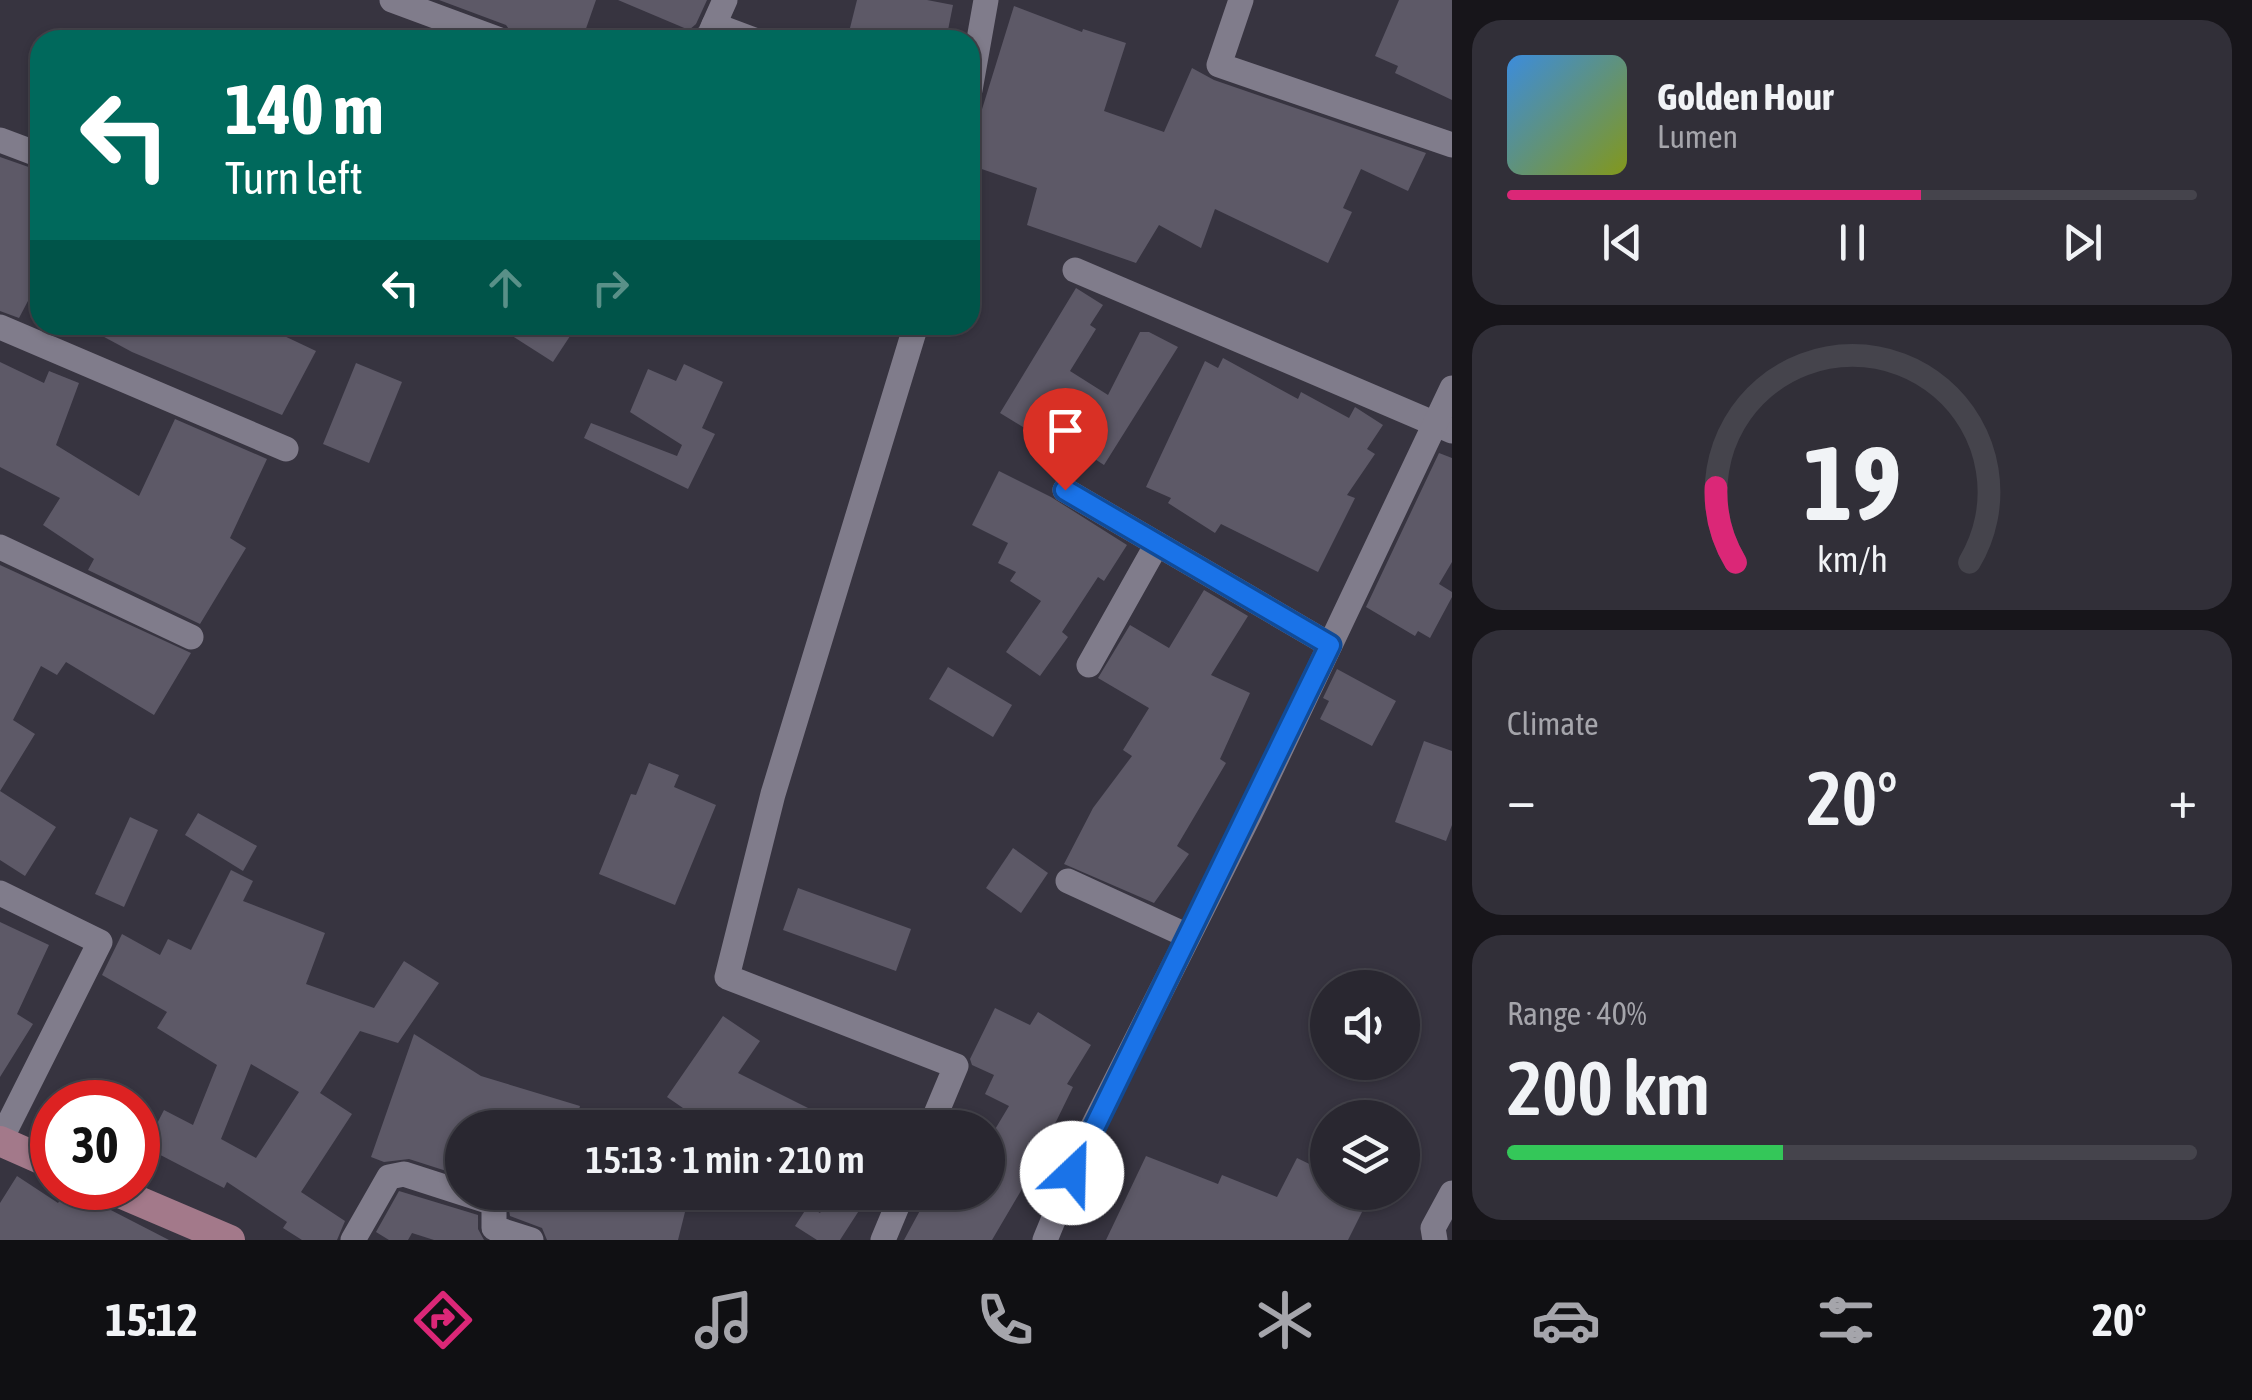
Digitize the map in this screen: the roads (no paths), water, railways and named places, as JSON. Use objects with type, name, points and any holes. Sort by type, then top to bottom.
[{"type":"main road","points":[[0,1141],[30,1154]]},
{"type":"main road","points":[[160,1210],[230,1240]]},
{"type":"street","points":[[392,0],[473,30]]},
{"type":"street","points":[[709,30],[725,0]]},
{"type":"street","points":[[980,34],[986,0]]},
{"type":"street","points":[[1241,0],[1219,65],[1452,145]]},
{"type":"street","points":[[0,140],[30,151]]},
{"type":"street","points":[[1075,270],[1444,428]]},
{"type":"street","points":[[0,327],[286,449]]},
{"type":"street","points":[[913,335],[773,794],[727,977],[956,1066],[938,1110]]},
{"type":"street","points":[[1045,1240],[1086,1140],[1330,645],[1444,428],[1452,388]]},
{"type":"street","points":[[1065,490],[1330,645]]},
{"type":"street","points":[[1089,665],[1157,544]]},
{"type":"street","points":[[0,547],[191,637]]},
{"type":"street","points":[[1068,881],[1188,936]]},
{"type":"street","points":[[0,893],[100,942],[0,1141]]},
{"type":"street","points":[[354,1240],[389,1177],[404,1174],[494,1203],[494,1228],[531,1240]]},
{"type":"street","points":[[1435,1240],[1433,1228],[1452,1192]]},
{"type":"street","points":[[883,1240],[896,1210]]}]
